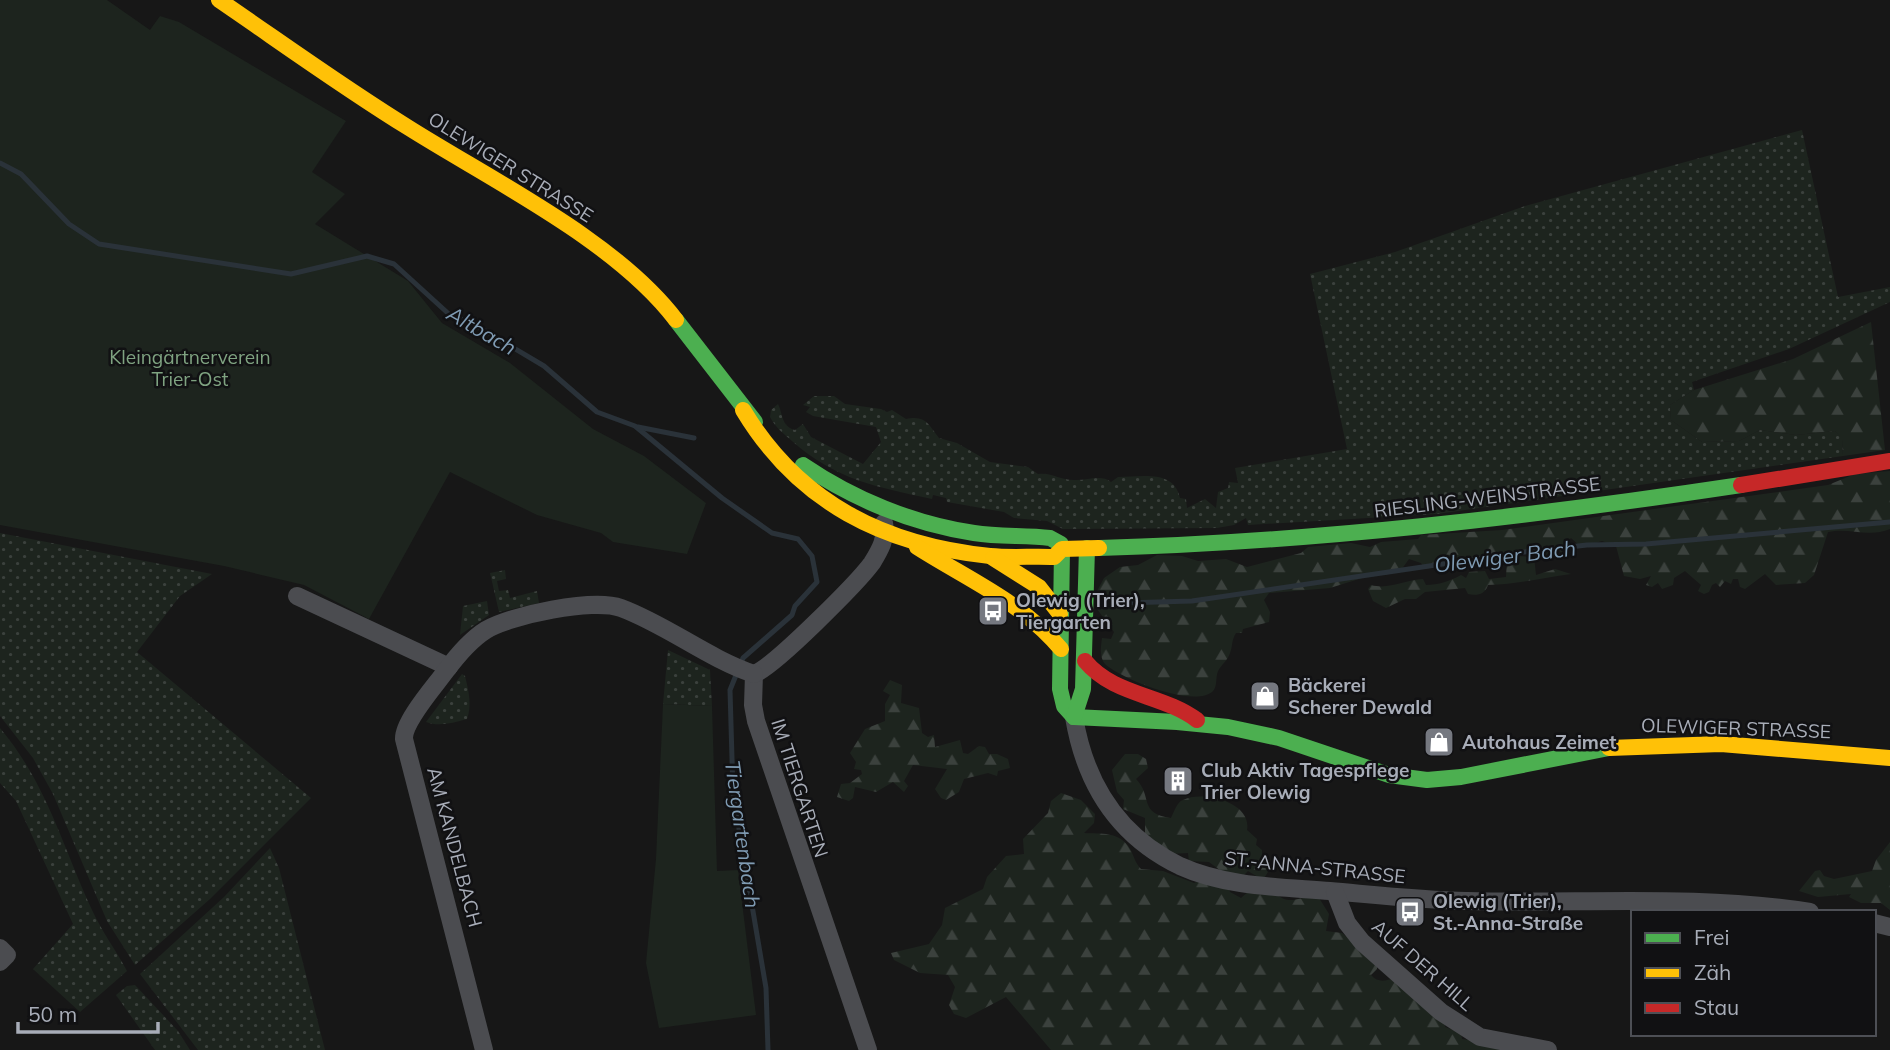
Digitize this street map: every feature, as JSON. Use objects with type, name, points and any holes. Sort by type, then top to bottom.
[{"type":"main road","name":"OLEWIGER STRASSE","points":[[219,0],[405,126],[570,228],[624,268],[687,331],[743,411],[756,437],[782,469],[822,498],[886,533],[907,541],[990,556],[1054,557],[1062,549],[1087,548]]},
{"type":"main road","name":"OLEWIGER STRASSE","points":[[743,411],[785,451],[811,471],[873,502],[970,532],[1050,538],[1061,544],[1062,549]]},
{"type":"main road","name":"RIESLING-WEINSTRASSE","points":[[1087,548],[1309,539],[1520,516],[1890,461]]},
{"type":"main road","points":[[907,541],[1028,614],[1046,630],[1061,649]]},
{"type":"main road","points":[[1074,718],[1081,704],[1085,661],[1087,548]]},
{"type":"main road","name":"ST.-ANNA-STRASSE","points":[[1062,549],[1062,698],[1064,706],[1074,718]]},
{"type":"main road","points":[[990,556],[1035,581],[1050,595],[1060,614]]},
{"type":"main road","points":[[1085,661],[1095,674],[1115,685],[1186,709],[1200,722]]},
{"type":"main road","name":"OLEWIGER STRASSE","points":[[1074,718],[1200,722],[1280,739],[1387,774],[1426,780],[1470,775],[1586,751],[1668,743],[1817,749],[1890,758]]},
{"type":"street","points":[[743,670],[774,660],[862,575],[879,550],[886,533],[883,518],[873,502]]},
{"type":"street","points":[[297,596],[449,667]]},
{"type":"street","name":"AM KANDELBACH","points":[[484,1050],[404,739],[406,727],[471,641],[496,625],[600,604],[623,609],[743,670]]},
{"type":"street","name":"IM TIERGARTEN","points":[[743,670],[756,721],[868,1050]]},
{"type":"street","name":"ST.-ANNA-STRASSE","points":[[1074,718],[1084,764],[1105,804],[1140,840],[1157,853],[1193,871],[1235,883],[1468,901],[1691,901],[1788,910]]},
{"type":"street","name":"AUF DER HILL","points":[[1335,892],[1347,923],[1362,942],[1441,1012],[1480,1037],[1548,1050]]},
{"type":"street","points":[[0,948],[7,955],[0,962]]},
{"type":"green space","name":"Kleingärtnerverein Trier-Ost","points":[[0,0],[107,0],[150,30],[160,16],[179,22],[346,121],[312,172],[345,194],[315,224],[408,281],[442,323],[510,363],[593,429],[644,456],[706,503],[687,554],[613,542],[601,533],[537,515],[450,472],[369,619],[304,585],[224,566],[0,525]]},
{"type":"green space","points":[[1802,130],[1838,297],[1890,287],[1890,302],[1789,349],[1692,382],[1694,390],[1670,405],[1671,420],[1702,442],[1739,441],[1760,430],[1796,435],[1835,431],[1842,438],[1843,456],[1437,514],[1248,525],[1246,518],[1234,525],[1217,528],[1063,529],[1047,521],[1014,518],[1004,512],[947,502],[946,498],[933,495],[932,499],[912,495],[858,480],[808,454],[780,430],[770,417],[771,410],[778,404],[785,423],[790,428],[795,430],[803,424],[811,437],[863,464],[881,442],[876,427],[813,416],[806,412],[810,407],[803,405],[814,396],[834,396],[845,404],[887,412],[892,410],[906,419],[918,418],[929,425],[939,438],[957,443],[990,462],[1028,467],[1038,474],[1069,480],[1098,478],[1111,482],[1118,477],[1155,477],[1171,482],[1180,498],[1186,499],[1187,508],[1205,499],[1216,508],[1218,492],[1228,488],[1229,482],[1238,483],[1235,468],[1347,449],[1310,274],[1395,252],[1525,206]]},
{"type":"green space","points":[[1871,322],[1885,450],[1843,456],[1842,439],[1835,431],[1796,435],[1760,430],[1739,441],[1702,442],[1671,420],[1670,405],[1694,390],[1793,359]]},
{"type":"green space","points":[[1890,471],[1890,529],[1874,533],[1828,532],[1814,575],[1805,583],[1776,585],[1765,574],[1745,589],[1740,587],[1738,579],[1733,579],[1731,584],[1725,581],[1720,587],[1716,583],[1712,585],[1709,592],[1704,594],[1698,591],[1701,585],[1685,571],[1674,578],[1673,585],[1662,589],[1658,583],[1652,587],[1646,585],[1651,576],[1640,579],[1624,576],[1616,546],[1602,541],[1581,547],[1571,538],[1563,545],[1562,553],[1552,546],[1547,555],[1541,557],[1526,554],[1525,550],[1519,554],[1507,551],[1502,558],[1486,566],[1479,563],[1475,556],[1465,568],[1458,569],[1456,561],[1449,563],[1441,556],[1438,566],[1425,569],[1421,563],[1409,559],[1401,570],[1386,575],[1375,574],[1330,588],[1269,593],[1264,600],[1270,612],[1269,622],[1236,633],[1229,656],[1218,671],[1214,690],[1202,696],[1173,694],[1140,683],[1113,670],[1102,658],[1102,638],[1111,639],[1114,632],[1097,609],[1096,593],[1104,578],[1120,567],[1138,565],[1157,555],[1182,556],[1198,561],[1226,559],[1247,567],[1301,553],[1308,547],[1351,543],[1370,547],[1381,542],[1418,539],[1421,535],[1502,530],[1828,485],[1855,474]]},
{"type":"green space","points":[[0,533],[212,574],[180,596],[137,652],[311,798],[210,899],[135,965],[107,921],[53,794],[33,758],[0,716]]},
{"type":"green space","points":[[1515,556],[1534,557],[1536,575],[1555,569],[1571,574],[1488,585],[1485,591],[1477,595],[1468,594],[1465,588],[1425,592],[1416,599],[1405,599],[1386,608],[1373,601],[1368,589],[1371,585],[1390,586],[1423,579],[1426,585],[1435,584],[1461,575],[1466,578],[1469,572],[1485,571],[1489,579],[1506,577],[1507,559]]},
{"type":"green space","points":[[505,570],[506,579],[497,581],[499,591],[508,590],[510,598],[537,591],[539,603],[499,612],[490,573]]},
{"type":"green space","points":[[487,601],[489,615],[460,635],[463,606]]},
{"type":"green space","points":[[668,650],[710,670],[712,706],[663,704]]},
{"type":"green space","points":[[462,674],[465,676],[469,699],[467,719],[441,724],[426,722]]},
{"type":"green space","points":[[890,680],[902,685],[901,703],[919,708],[922,733],[928,737],[934,735],[935,747],[960,740],[963,753],[968,754],[979,746],[985,747],[989,754],[1008,759],[1010,768],[998,771],[997,776],[988,773],[964,779],[959,792],[946,800],[941,798],[935,789],[947,769],[913,765],[904,781],[908,786],[904,792],[893,782],[876,792],[855,787],[853,798],[849,801],[837,797],[841,784],[850,783],[862,774],[861,770],[854,769],[856,762],[850,753],[865,729],[885,721],[885,704],[890,695],[883,691]]},
{"type":"green space","points":[[663,704],[712,706],[717,871],[738,870],[756,1015],[659,1028],[646,963],[656,859]]},
{"type":"green space","points":[[0,728],[42,793],[92,910],[127,971],[80,1012],[33,969],[73,924],[16,801],[0,783]]},
{"type":"green space","points":[[1125,754],[1138,754],[1146,759],[1148,768],[1136,779],[1154,813],[1171,818],[1181,801],[1192,797],[1224,801],[1242,812],[1247,820],[1247,830],[1257,839],[1256,845],[1262,850],[1262,857],[1271,867],[1263,880],[1248,871],[1244,875],[1225,874],[1209,862],[1189,861],[1188,853],[1169,854],[1145,835],[1145,818],[1123,809],[1124,800],[1117,792],[1112,770]]},
{"type":"green space","points":[[1061,793],[1081,800],[1095,814],[1094,823],[1084,833],[1121,839],[1141,869],[1163,871],[1194,883],[1201,880],[1227,885],[1230,892],[1241,898],[1249,891],[1274,892],[1291,900],[1319,898],[1329,914],[1326,931],[1342,933],[1377,964],[1377,969],[1371,975],[1374,978],[1382,981],[1395,978],[1445,1021],[1445,1027],[1461,1033],[1462,1039],[1536,1050],[1051,1050],[1006,997],[966,1018],[954,1014],[949,1005],[955,987],[948,975],[920,973],[894,960],[891,953],[929,944],[942,925],[945,908],[983,889],[987,877],[1006,856],[1024,854],[1023,839],[1048,813],[1051,801]]},
{"type":"green space","points":[[1890,842],[1890,910],[1881,903],[1861,903],[1849,897],[1851,894],[1818,897],[1799,891],[1815,871],[1820,870],[1824,876],[1834,879],[1872,871],[1876,860]]},
{"type":"green space","points":[[270,848],[279,868],[325,1050],[198,1050],[140,974],[224,897]]},
{"type":"green space","points":[[135,985],[178,1031],[190,1050],[155,1050],[116,995],[127,986]]},
{"type":"waterway","name":"Altbach","points":[[0,163],[21,174],[69,224],[99,244],[291,274],[367,256],[394,264],[451,316],[470,322],[544,366],[597,412],[635,426],[722,498],[772,533],[798,539],[812,556],[817,582],[795,606],[792,615],[743,658],[730,690],[733,793],[766,988],[768,1050]]},
{"type":"waterway","name":"Olewiger Bach","points":[[638,427],[694,438]]},
{"type":"waterway","name":"Olewiger Bach","points":[[1123,603],[1192,601],[1587,545],[1646,544],[1890,522]]},
{"type":"traffic: fast","points":[[676,320],[755,422]]},
{"type":"traffic: fast","points":[[803,465],[842,489],[906,516],[974,533],[1050,538],[1061,544],[1062,549]]},
{"type":"traffic: fast","points":[[1099,548],[1340,534],[1581,508],[1741,485]]},
{"type":"traffic: fast","points":[[1074,717],[1083,689],[1087,548]]},
{"type":"traffic: fast","points":[[1062,549],[1060,689],[1064,706],[1074,717]]},
{"type":"traffic: fast","points":[[1074,717],[1228,727],[1279,738],[1389,775],[1427,780],[1461,777],[1609,748]]},
{"type":"traffic: slow","points":[[219,0],[385,113],[552,214],[621,264],[651,291],[676,320]]},
{"type":"traffic: slow","points":[[743,410],[765,443],[790,470],[818,494],[848,514],[880,529],[915,542],[990,556],[1054,557],[1062,549],[1099,548]]},
{"type":"traffic: slow","points":[[917,547],[993,592],[1046,632],[1061,649]]},
{"type":"traffic: slow","points":[[993,558],[1039,587],[1060,614]]},
{"type":"traffic: slow","points":[[1609,748],[1721,744],[1890,758]]},
{"type":"traffic: jam","points":[[1741,485],[1890,461]]},
{"type":"traffic: jam","points":[[1085,661],[1110,681],[1183,711],[1197,720]]},
{"type":"place","name":"Olewig (Trier), Tiergarten","points":[[993,611]]},
{"type":"place","name":"Bäckerei Scherer Dewald","points":[[1265,696]]},
{"type":"place","name":"Autohaus Zeimet","points":[[1439,742]]},
{"type":"place","name":"Club Aktiv Tagespflege Trier Olewig","points":[[1178,781]]},
{"type":"place","name":"Olewig (Trier), St.-Anna-Straße","points":[[1410,912]]},
{"type":"water label","name":"Tiergartenbach","points":[[743,834]]}]
